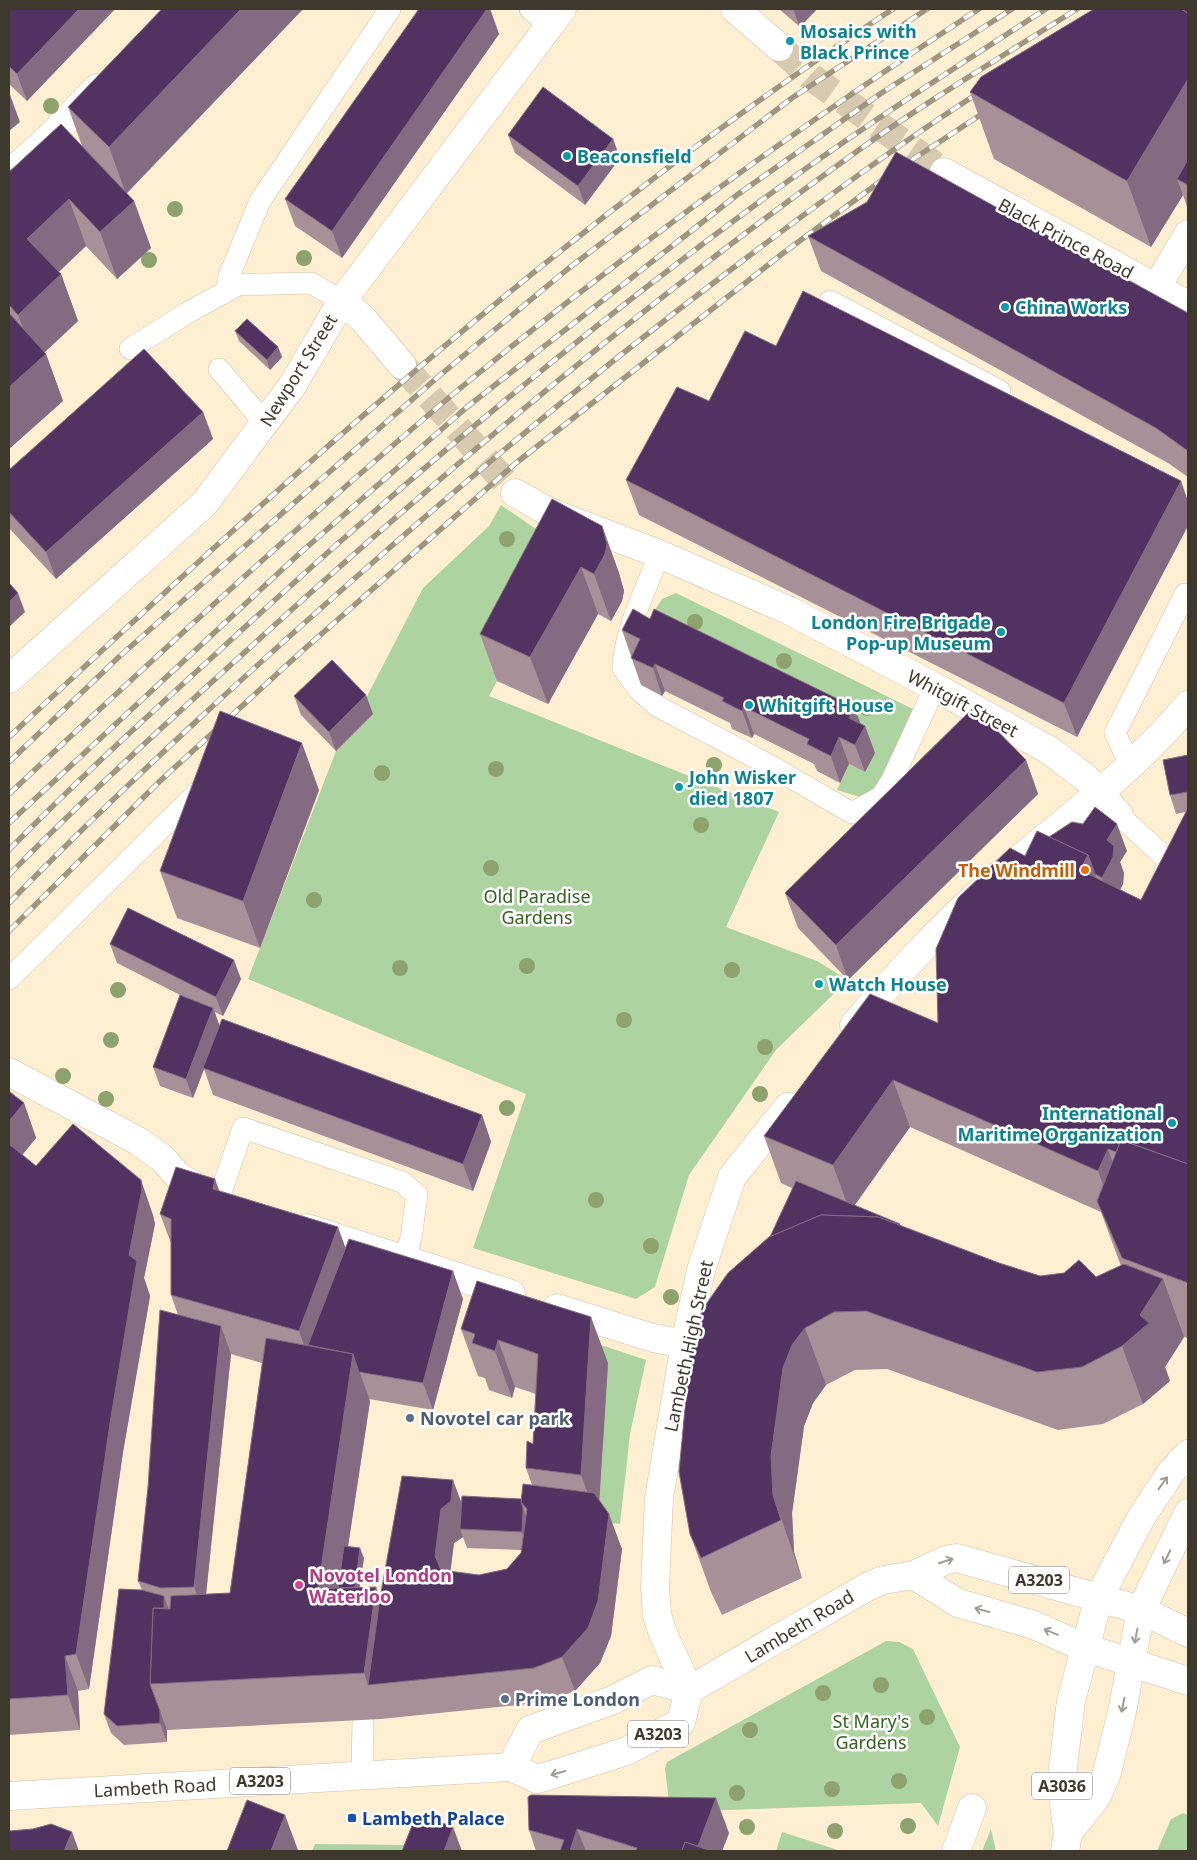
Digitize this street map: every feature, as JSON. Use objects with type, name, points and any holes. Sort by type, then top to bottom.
[{"type":"street","points":[[735,9],[779,47]]},
{"type":"street","name":"Newport Street","points":[[9,679],[204,504],[292,386],[342,301],[547,14]]},
{"type":"street","points":[[9,174],[48,139],[115,70]]},
{"type":"street","name":"Black Prince Road","points":[[944,172],[1188,305]]},
{"type":"street","points":[[1158,287],[1188,234]]},
{"type":"street","points":[[342,301],[364,319],[402,365]]},
{"type":"street","name":"Whitgift Street","points":[[515,493],[547,511],[659,554],[788,610],[934,687],[1049,750],[1081,774],[1119,815]]},
{"type":"street","points":[[840,1041],[909,960],[989,884],[1131,766],[1188,705]]},
{"type":"street","points":[[9,1072],[138,1141],[162,1158],[180,1178],[219,1198],[245,1207]]},
{"type":"street","name":"Lambeth High Street","points":[[689,1690],[663,1634],[657,1615],[655,1588],[659,1498],[685,1344],[701,1270],[732,1177],[805,1084]]},
{"type":"street","points":[[280,1219],[652,1338],[685,1344]]},
{"type":"street","name":"A3036","points":[[1066,1842],[1062,1784],[1071,1701],[1083,1647],[1098,1597],[1142,1516],[1172,1471],[1188,1454]]},
{"type":"street","name":"A3036","points":[[1066,1842],[1096,1798],[1106,1776],[1141,1610],[1188,1513]]},
{"type":"street","name":"Lambeth Road","points":[[9,1796],[362,1774],[487,1770],[511,1767],[537,1778],[605,1760],[627,1751],[681,1722],[689,1690],[867,1587],[884,1580],[914,1575],[946,1560],[957,1558],[1141,1610]]},
{"type":"street","name":"A3203","points":[[914,1575],[958,1603],[1034,1625],[1083,1647]]},
{"type":"street","name":"A3203","points":[[1141,1610],[1188,1633]]},
{"type":"street","points":[[1083,1647],[1188,1681]]},
{"type":"street","name":"A3203","points":[[511,1767],[530,1730],[613,1700],[652,1680],[689,1690]]},
{"type":"street","points":[[956,1851],[972,1808]]},
{"type":"lane","points":[[342,301],[312,283],[228,285],[229,276],[260,201],[390,9]]},
{"type":"lane","points":[[130,349],[187,313],[240,284]]},
{"type":"lane","points":[[830,301],[1020,402]]},
{"type":"lane","points":[[219,369],[265,423]]},
{"type":"lane","points":[[659,554],[628,631],[623,668],[640,690],[657,706],[771,766],[852,813],[881,797],[892,780],[934,687]]},
{"type":"lane","points":[[1131,766],[1115,733],[1185,594]]},
{"type":"lane","points":[[9,979],[200,790]]},
{"type":"lane","name":"Whitgift Street","points":[[1119,815],[1168,860],[1162,885]]},
{"type":"lane","points":[[219,1198],[243,1128],[402,1182],[417,1195],[411,1238],[405,1258]]},
{"type":"lane","points":[[362,1774],[363,1720]]},
{"type":"green space","name":"Old Paradise Gardens","points":[[501,505],[533,527],[569,546],[489,696],[779,812],[726,927],[817,961],[848,980],[776,1050],[689,1175],[655,1287],[636,1299],[473,1248],[526,1094],[248,979],[336,751],[373,714],[363,704],[423,588],[489,526]]},
{"type":"green space","points":[[676,593],[913,709],[877,786],[860,797],[837,790],[849,764],[865,772],[649,619],[662,599]]},
{"type":"green space","points":[[503,1312],[646,1360],[630,1434],[620,1524],[598,1522]]},
{"type":"green space","name":"St Mary's Gardens","points":[[886,1641],[899,1642],[913,1649],[960,1747],[938,1826],[921,1803],[670,1812],[665,1768],[667,1762]]},
{"type":"green space","points":[[1183,1813],[1188,1815],[1187,1851],[1157,1851],[1171,1819]]},
{"type":"green space","points":[[991,1829],[996,1851],[982,1851]]},
{"type":"green space","points":[[782,1832],[841,1851],[776,1851]]},
{"type":"green space","points":[[315,1844],[417,1845],[415,1851],[312,1851]]},
{"type":"building","points":[[9,9],[79,9],[17,74],[9,66]]},
{"type":"building","points":[[162,9],[241,9],[109,147],[68,107]]},
{"type":"building","points":[[419,9],[487,9],[332,231],[285,199]]},
{"type":"building","points":[[1094,9],[1181,9],[1188,13],[1188,79],[1127,181],[970,92],[981,77]]},
{"type":"building","name":"Beaconsfield","points":[[543,87],[613,139],[578,186],[508,135]]},
{"type":"building","points":[[61,124],[134,201],[100,232],[69,199],[27,239],[61,274],[18,315],[9,305],[9,172]]},
{"type":"building","name":"China Works","points":[[896,152],[1188,313],[1188,451],[1156,428],[808,236],[867,202]]},
{"type":"building","points":[[1188,159],[1188,185],[1177,179]]},
{"type":"building","name":"London Fire Brigade Pop-up Museum","points":[[803,291],[1181,481],[1064,703],[626,480],[677,387],[709,401],[745,331],[776,346]]},
{"type":"building","points":[[9,313],[46,354],[9,387]]},
{"type":"building","points":[[247,319],[278,347],[267,360],[235,331]]},
{"type":"building","points":[[144,349],[203,412],[46,552],[9,512],[9,470]]},
{"type":"building","points":[[552,499],[602,526],[607,544],[605,554],[594,574],[581,567],[530,657],[480,634]]},
{"type":"building","points":[[9,583],[18,593],[9,602]]},
{"type":"building","points":[[633,609],[650,619],[654,609],[854,707],[849,718],[865,726],[855,745],[839,737],[831,756],[807,744],[809,739],[744,707],[742,711],[722,701],[724,698],[655,664],[653,668],[631,658],[640,639],[622,630]]},
{"type":"building","points":[[332,660],[366,695],[329,732],[294,696]]},
{"type":"building","points":[[974,707],[1026,760],[836,945],[785,893]]},
{"type":"building","points":[[220,711],[302,743],[243,901],[160,871]]},
{"type":"building","points":[[1188,755],[1188,792],[1170,795],[1163,760]]},
{"type":"building","points":[[1095,807],[1117,824],[1107,840],[1114,846],[1113,857],[1102,878],[1095,874],[1088,855],[1049,837],[1072,822],[1083,824]]},
{"type":"building","points":[[1188,808],[1188,1164],[1121,1140],[1116,1152],[1108,1149],[1098,1171],[893,1080],[833,1165],[764,1136],[870,994],[938,1023],[936,949],[958,898],[1010,848],[1025,856],[1037,831],[1088,855],[1080,870],[1141,900]]},
{"type":"building","points":[[128,908],[234,960],[216,997],[110,944]]},
{"type":"building","points":[[180,995],[213,1008],[186,1079],[153,1067]]},
{"type":"building","points":[[222,1019],[482,1115],[463,1164],[203,1068]]},
{"type":"building","points":[[9,1093],[24,1103],[9,1121]]},
{"type":"building","points":[[73,1124],[141,1180],[142,1189],[129,1255],[137,1261],[111,1417],[76,1654],[65,1656],[68,1695],[9,1699],[9,1144],[36,1166]]},
{"type":"building","points":[[1121,1140],[1188,1164],[1188,1283],[1122,1258],[1097,1201]]},
{"type":"building","points":[[176,1167],[215,1179],[213,1189],[338,1227],[299,1331],[171,1295],[171,1219],[160,1214]]},
{"type":"building","points":[[796,1181],[900,1224],[878,1217],[821,1215],[770,1237]]},
{"type":"building","points":[[821,1215],[878,1217],[999,1263],[1040,1276],[1064,1273],[1079,1260],[1096,1277],[1124,1264],[1163,1279],[1140,1315],[1149,1323],[1122,1346],[1082,1367],[1037,1372],[866,1311],[834,1312],[805,1328],[792,1345],[783,1368],[771,1456],[773,1495],[781,1520],[701,1558],[690,1534],[679,1472],[690,1355],[702,1310],[728,1273],[769,1237]]},
{"type":"building","points":[[349,1239],[453,1271],[423,1383],[359,1372],[353,1354],[308,1345]]},
{"type":"building","points":[[477,1281],[591,1317],[581,1475],[526,1468],[527,1441],[533,1444],[538,1354],[498,1340],[495,1351],[472,1343],[475,1334],[461,1329]]},
{"type":"building","points":[[160,1310],[221,1326],[194,1587],[161,1588],[138,1581],[148,1487]]},
{"type":"building","name":"Novotel London Waterloo","points":[[266,1338],[353,1354],[318,1589],[376,1587],[364,1673],[150,1684],[153,1608],[170,1609],[171,1596],[230,1593]]},
{"type":"building","points":[[402,1476],[453,1480],[451,1501],[441,1509],[435,1556],[441,1570],[479,1575],[507,1569],[521,1553],[527,1509],[521,1502],[523,1484],[594,1493],[609,1514],[598,1601],[588,1628],[562,1657],[534,1668],[368,1685],[380,1598]]},
{"type":"building","points":[[462,1496],[521,1499],[523,1508],[522,1532],[460,1529]]},
{"type":"building","points":[[344,1546],[360,1548],[355,1587],[338,1588]]},
{"type":"building","points":[[119,1589],[142,1590],[164,1596],[164,1608],[153,1608],[150,1684],[160,1711],[160,1723],[117,1726],[104,1714]]},
{"type":"building","points":[[531,1795],[716,1798],[698,1846],[685,1842],[682,1851],[636,1851],[637,1848],[577,1829],[570,1851],[560,1851],[564,1840],[529,1830],[528,1797]]},
{"type":"building","points":[[247,1800],[285,1815],[271,1851],[227,1851]]},
{"type":"building","points":[[417,1813],[453,1827],[444,1851],[402,1851]]},
{"type":"building","points":[[51,1824],[72,1832],[64,1851],[9,1851],[9,1831],[33,1829]]},
{"type":"building","points":[[685,1842],[711,1851],[682,1851]]},
{"type":"tunnel","points":[[779,47],[811,77],[944,172]]},
{"type":"tunnel","points":[[402,365],[515,493]]},
{"type":"railway","points":[[9,737],[219,543],[435,354],[659,174],[775,90],[893,9]]},
{"type":"railway","points":[[9,762],[121,655],[439,376],[569,268],[792,98],[927,9]]},
{"type":"railway","points":[[9,794],[283,542],[395,443],[515,343],[644,243],[776,147],[979,9]]},
{"type":"railway","points":[[9,823],[299,554],[467,407],[737,195],[880,94],[1012,9]]},
{"type":"railway","points":[[9,850],[112,749],[347,535],[545,367],[682,260],[823,156],[1046,9]]},
{"type":"railway","points":[[9,875],[162,728],[328,577],[474,450],[624,327],[778,209],[883,133],[1077,9]]},
{"type":"railway","points":[[9,903],[100,812],[242,679],[387,550],[514,441],[644,336],[825,199],[983,90]]},
{"type":"railway","points":[[9,931],[160,781],[301,652],[516,463],[782,254],[889,175],[991,108]]},
{"type":"place","name":"Mosaics with Black Prince","points":[[790,41]]},
{"type":"place","name":"Beaconsfield","points":[[567,156]]},
{"type":"place","name":"China Works","points":[[1005,307]]},
{"type":"place","name":"London Fire Brigade Pop-up Museum","points":[[1001,632]]},
{"type":"place","name":"Whitgift House","points":[[749,705]]},
{"type":"place","name":"John Wisker died 1807","points":[[679,787]]},
{"type":"place","name":"The Windmill","points":[[1085,870]]},
{"type":"place","name":"Watch House","points":[[819,984]]},
{"type":"place","name":"International Maritime Organization","points":[[1172,1123]]},
{"type":"place","name":"Novotel car park","points":[[410,1418]]},
{"type":"place","name":"Novotel London Waterloo","points":[[299,1585]]},
{"type":"place","name":"Prime London","points":[[505,1699]]},
{"type":"place","name":"Lambeth Palace","points":[[352,1818]]}]
